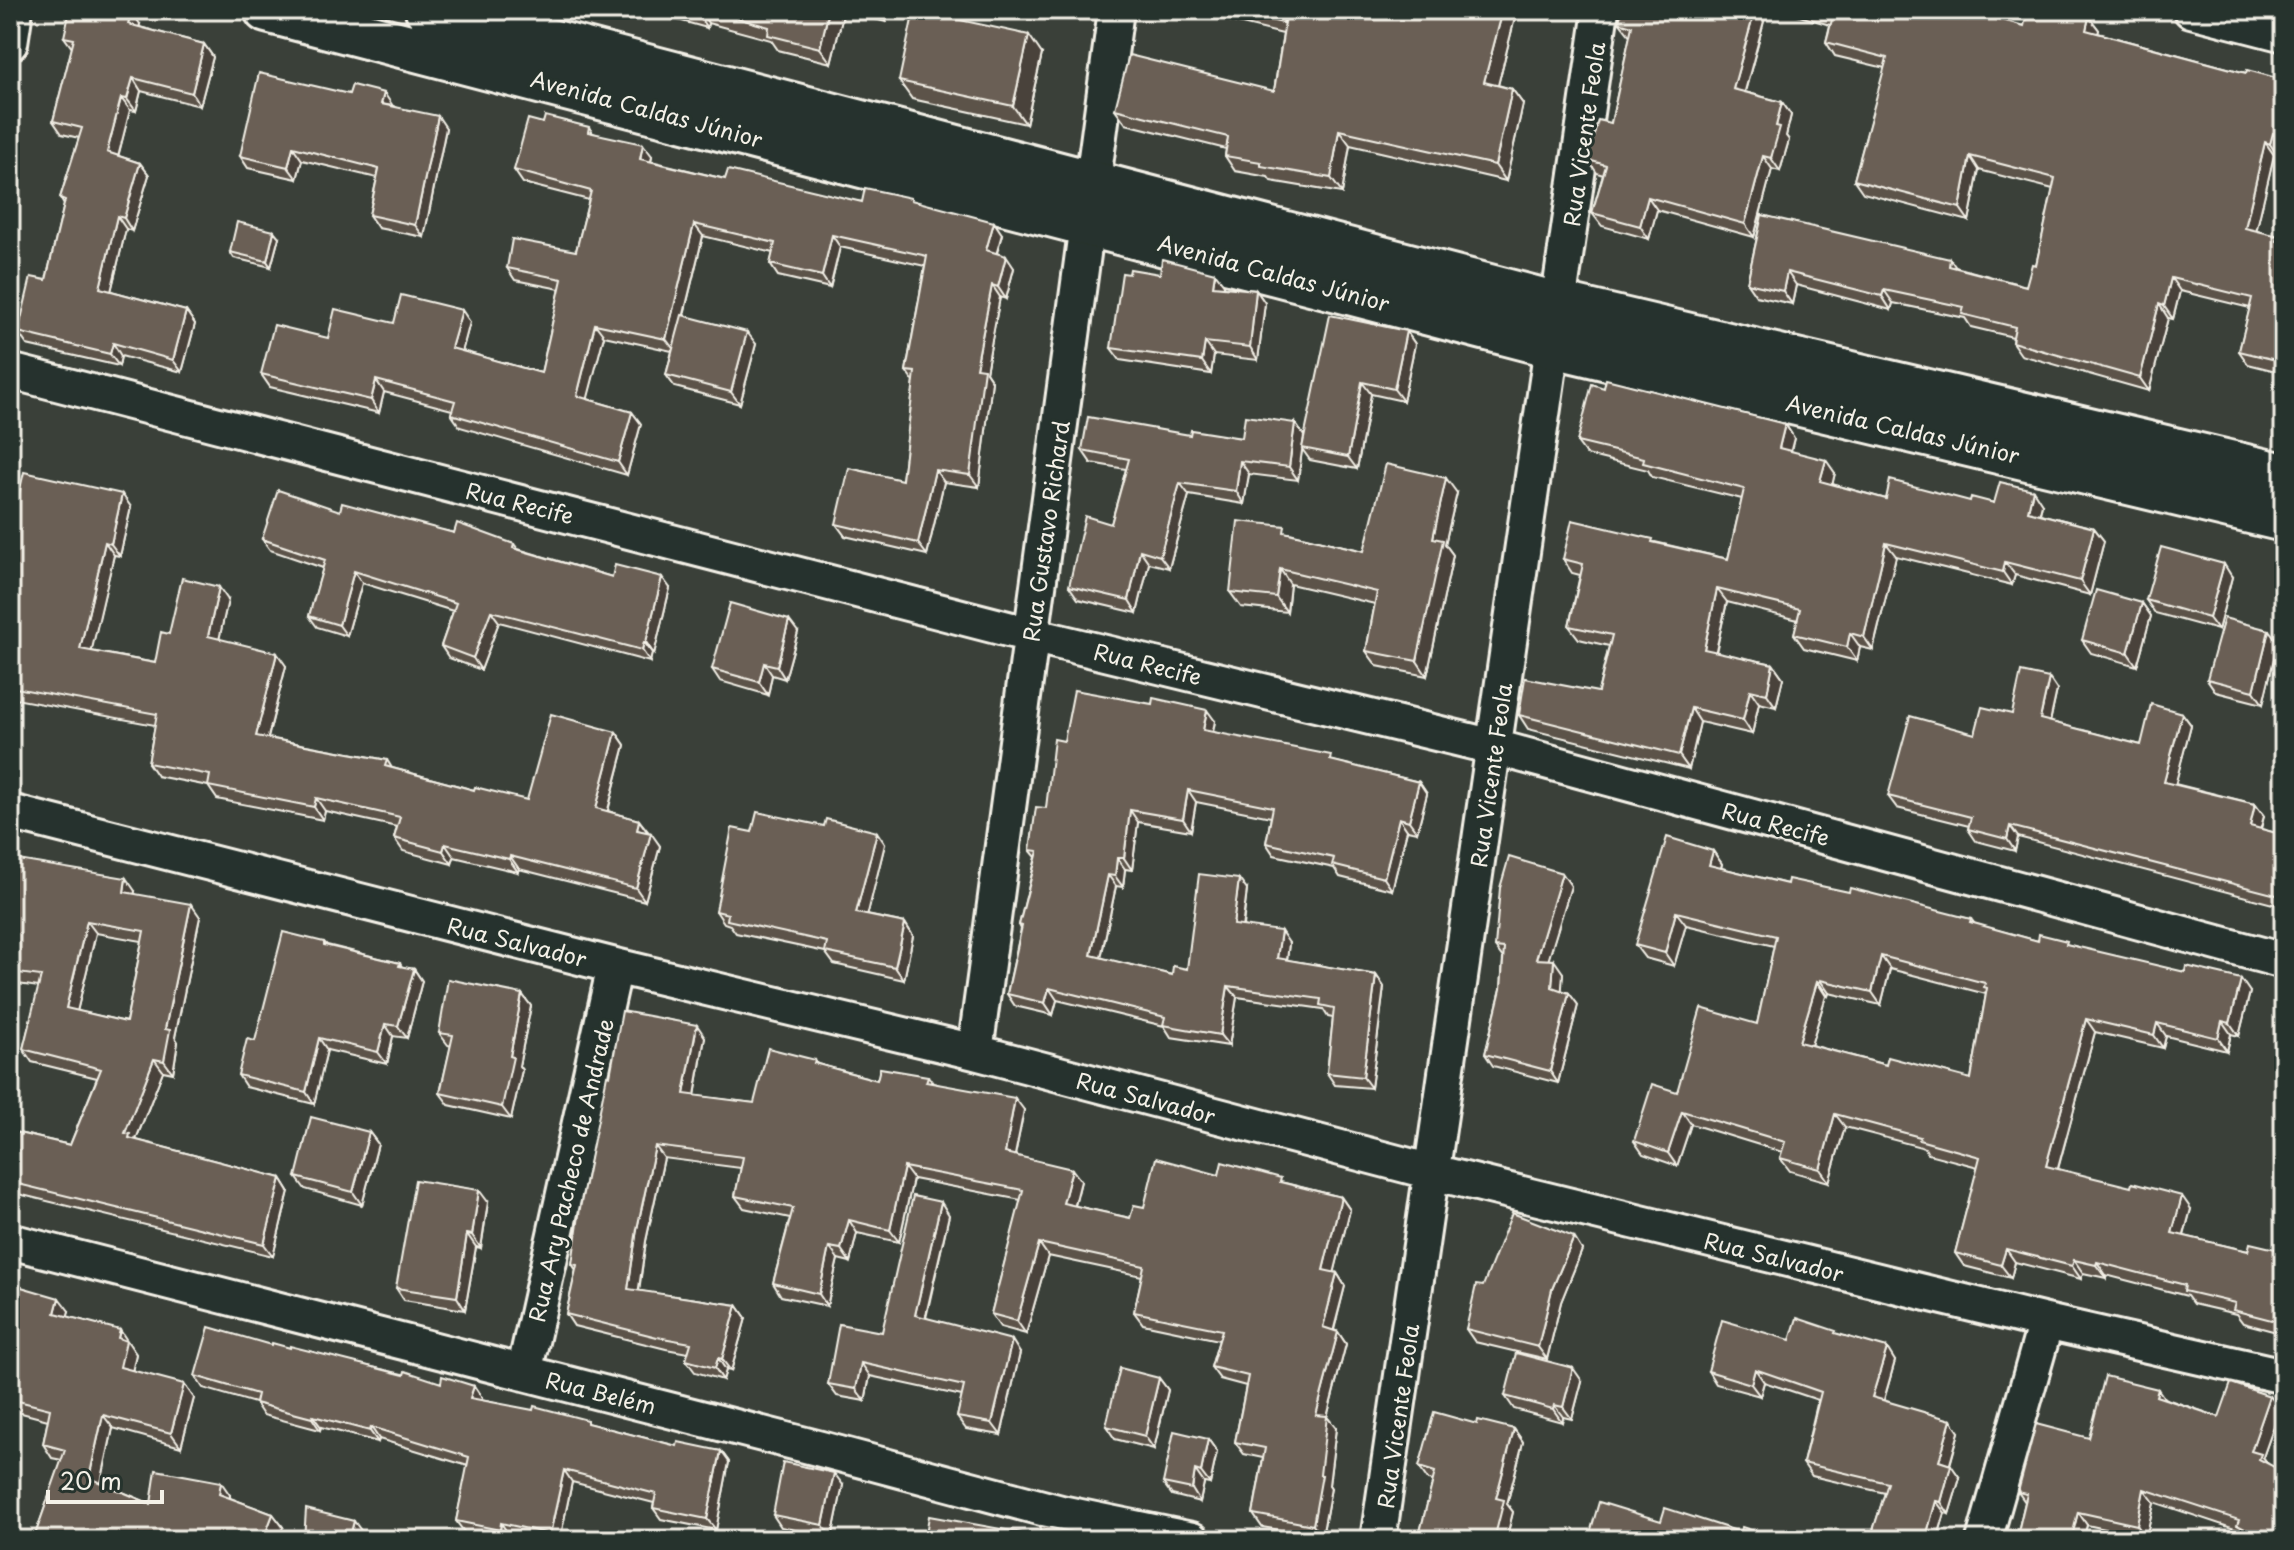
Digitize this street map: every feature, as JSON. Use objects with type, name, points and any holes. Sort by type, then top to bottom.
[{"type":"main road","name":"Avenida Caldas Júnior","points":[[267,10],[1090,203],[2284,519]]},
{"type":"main road","name":"Avenida Caldas Júnior","points":[[428,10],[1090,203]]},
{"type":"main road","name":"Avenida Caldas Júnior","points":[[1556,325],[2284,476]]},
{"type":"street","points":[[10,43],[15,10]]},
{"type":"street","name":"Rua Gustavo Richard","points":[[975,1052],[1116,10]]},
{"type":"street","name":"Rua Vicente Feola","points":[[1378,1540],[1601,10]]},
{"type":"street","points":[[2191,10],[2284,34]]},
{"type":"street","name":"Rua Recife","points":[[10,371],[1031,635],[1494,747],[2284,961]]},
{"type":"street","name":"Rua Salvador","points":[[10,812],[615,966],[975,1052],[1432,1172],[2046,1322],[2284,1376]]},
{"type":"street","name":"Rua Ary Pacheco de Andrade","points":[[524,1373],[615,966]]},
{"type":"street","name":"Rua Belém","points":[[10,1241],[1061,1513],[1192,1540]]},
{"type":"street","points":[[1984,1540],[2046,1322]]},
{"type":"building","points":[[70,10],[131,11],[128,24],[204,44],[192,93],[133,78],[127,99],[121,98],[107,152],[140,163],[124,218],[117,216],[100,288],[186,311],[173,360],[113,343],[110,354],[18,332],[31,277],[46,280],[65,200],[60,198],[82,128],[53,121],[74,39],[64,37]]},
{"type":"building","points":[[708,10],[829,10],[820,48],[768,35],[769,27]]},
{"type":"building","points":[[914,10],[1029,35],[1013,106],[899,81]]},
{"type":"building","points":[[1227,10],[1286,10],[1283,23]]},
{"type":"building","points":[[1287,10],[1503,10],[1484,82],[1512,89],[1495,165],[1339,130],[1331,178],[1261,166],[1261,162],[1225,156],[1228,137],[1115,109],[1129,55],[1274,91]]},
{"type":"building","points":[[1622,10],[1755,10],[1733,89],[1782,102],[1776,126],[1780,127],[1771,158],[1763,156],[1745,224],[1648,197],[1640,226],[1592,213],[1606,165],[1588,160],[1590,149],[1598,120],[1611,123],[1632,26],[1619,22]]},
{"type":"building","points":[[1814,10],[1931,10],[1967,20],[1970,11],[2024,26],[2028,10],[2062,10],[2089,17],[2086,30],[2246,73],[2247,70],[2284,80],[2284,136],[2273,133],[2270,144],[2265,142],[2245,228],[2278,236],[2277,241],[2284,243],[2284,362],[2239,351],[2252,298],[2171,278],[2164,306],[2159,304],[2140,378],[2012,342],[2015,327],[1962,314],[1964,307],[1884,290],[1882,296],[1787,272],[1783,291],[1747,283],[1762,215],[1950,259],[1949,266],[2026,286],[2032,264],[2036,265],[2055,178],[1970,156],[1960,208],[1854,180],[1887,58],[1826,42],[1833,16]]},
{"type":"building","points":[[259,73],[349,94],[352,85],[384,93],[381,104],[438,116],[415,225],[369,215],[379,169],[293,147],[288,167],[240,156]]},
{"type":"building","points":[[545,116],[589,127],[588,132],[643,144],[640,159],[725,179],[728,170],[862,202],[865,188],[994,222],[986,250],[1006,256],[998,287],[992,285],[976,368],[984,369],[970,475],[935,470],[918,543],[836,524],[849,468],[902,480],[915,372],[906,371],[927,256],[832,235],[822,276],[770,264],[775,243],[694,224],[666,339],[595,324],[577,396],[632,412],[618,462],[451,414],[455,401],[376,380],[371,400],[261,374],[274,325],[328,338],[335,309],[394,323],[401,295],[462,310],[451,348],[541,373],[562,279],[507,268],[512,239],[576,251],[591,191],[514,170],[528,119],[543,123]]},
{"type":"building","points":[[237,222],[274,231],[267,261],[230,252]]},
{"type":"building","points":[[1162,259],[1215,273],[1213,286],[1256,290],[1250,347],[1205,342],[1202,361],[1111,348],[1122,273],[1129,274],[1130,269],[1160,274]]},
{"type":"building","points":[[682,315],[747,332],[731,392],[666,375]]},
{"type":"building","points":[[1330,315],[1406,331],[1394,389],[1362,382],[1348,457],[1302,448]]},
{"type":"building","points":[[1606,379],[1785,424],[1779,448],[1826,460],[1820,481],[1886,499],[1890,480],[1970,501],[1971,497],[1994,503],[2000,482],[2033,490],[2028,511],[2094,528],[2080,581],[2005,562],[2003,572],[1886,543],[1864,637],[1850,633],[1847,647],[1794,634],[1800,609],[1717,589],[1704,649],[1773,664],[1767,694],[1750,690],[1743,720],[1691,708],[1679,755],[1519,715],[1525,678],[1598,692],[1612,635],[1569,626],[1583,564],[1563,559],[1572,520],[1728,559],[1744,489],[1643,463],[1644,458],[1577,442],[1592,384],[1604,388]]},
{"type":"building","points":[[1245,416],[1295,423],[1289,467],[1240,461],[1236,491],[1180,483],[1160,556],[1140,550],[1129,600],[1069,586],[1085,516],[1111,524],[1129,459],[1082,450],[1088,417],[1190,435],[1191,430],[1242,438]]},
{"type":"building","points":[[1386,464],[1446,478],[1433,538],[1443,540],[1417,661],[1366,651],[1377,592],[1280,569],[1276,597],[1230,592],[1238,521],[1285,526],[1284,532],[1364,551]]},
{"type":"building","points":[[24,472],[122,494],[111,544],[105,542],[80,649],[155,663],[161,632],[169,634],[182,578],[219,587],[208,636],[277,653],[256,736],[387,760],[385,766],[474,790],[475,787],[527,800],[551,714],[616,732],[596,808],[639,820],[637,830],[651,833],[636,888],[510,856],[509,859],[445,844],[443,851],[394,838],[400,817],[316,798],[314,807],[208,786],[210,775],[148,763],[157,714],[10,687],[10,531]]},
{"type":"building","points":[[278,490],[340,511],[342,503],[454,533],[457,523],[514,544],[513,548],[612,577],[615,565],[662,577],[646,642],[642,650],[491,611],[473,658],[441,646],[456,603],[354,571],[339,625],[309,616],[325,560],[262,539]]},
{"type":"building","points":[[2161,547],[2224,564],[2209,618],[2146,600]]},
{"type":"building","points":[[2096,590],[2142,603],[2128,653],[2082,640]]},
{"type":"building","points":[[730,603],[789,620],[777,666],[764,663],[759,682],[712,669]]},
{"type":"building","points":[[2224,618],[2269,630],[2254,691],[2207,679]]},
{"type":"building","points":[[2021,672],[2049,678],[2040,719],[2141,745],[2151,704],[2182,713],[2164,782],[2255,804],[2250,826],[2284,835],[2284,897],[2010,826],[2007,839],[1968,829],[1971,817],[1888,796],[1910,716],[1975,734],[1982,707],[2012,714]]},
{"type":"building","points":[[1074,690],[1152,704],[1153,698],[1207,710],[1203,730],[1331,755],[1330,760],[1419,782],[1409,821],[1399,818],[1384,878],[1332,865],[1334,858],[1266,843],[1273,807],[1188,790],[1183,819],[1130,810],[1124,858],[1117,858],[1115,876],[1108,875],[1091,955],[1172,975],[1173,966],[1187,969],[1199,874],[1239,879],[1233,925],[1281,931],[1277,958],[1376,975],[1363,1077],[1327,1073],[1334,1008],[1320,1005],[1321,999],[1228,986],[1220,1035],[1163,1025],[1165,1017],[1049,988],[1045,1003],[1007,994],[1022,926],[1019,925],[1038,851],[1030,850],[1036,807],[1046,808],[1054,739],[1064,741]]},
{"type":"building","points":[[757,812],[824,826],[826,819],[877,832],[856,913],[905,923],[895,967],[825,952],[827,942],[727,920],[728,914],[716,911],[732,828],[752,832]]},
{"type":"building","points":[[1667,837],[1713,851],[1709,865],[1787,884],[1788,879],[1849,892],[1850,888],[1971,919],[1970,922],[2038,941],[2039,934],[2067,941],[2066,944],[2185,972],[2186,966],[2241,979],[2230,1023],[2222,1021],[2218,1038],[2157,1023],[2154,1035],[2086,1019],[2046,1166],[2182,1196],[2172,1233],[2248,1251],[2250,1243],[2284,1251],[2283,1323],[2233,1310],[2235,1303],[2184,1291],[2185,1285],[2097,1262],[2096,1265],[2074,1260],[2072,1266],[2006,1249],[2001,1265],[1955,1253],[1980,1157],[1919,1140],[1920,1137],[1835,1114],[1820,1169],[1780,1158],[1785,1142],[1682,1111],[1668,1153],[1634,1141],[1652,1084],[1677,1092],[1701,1008],[1757,1024],[1776,936],[1676,912],[1665,953],[1635,945]],"holes":[[[1881,956],[1985,983],[1984,987],[1987,988],[1971,1079],[1888,1057],[1886,1065],[1799,1042],[1817,982],[1820,980],[1872,992]]]},
{"type":"building","points":[[10,855],[19,857],[18,860],[126,878],[124,892],[191,904],[165,1029],[170,1030],[164,1061],[154,1059],[125,1133],[130,1134],[129,1138],[281,1178],[264,1244],[10,1182],[10,1131],[70,1145],[101,1069],[23,1049],[41,976],[10,972]],"holes":[[[87,921],[144,931],[126,1022],[66,1008]]]},
{"type":"building","points":[[1509,857],[1562,873],[1536,959],[1554,960],[1552,987],[1569,993],[1550,1071],[1485,1054],[1501,989],[1504,948],[1495,947],[1500,888]]},
{"type":"building","points":[[283,932],[414,969],[398,1026],[385,1024],[378,1052],[319,1038],[306,1092],[238,1075],[247,1039],[255,1041]]},
{"type":"building","points":[[448,979],[522,994],[502,1107],[440,1093],[453,1035],[439,1033]]},
{"type":"building","points":[[622,1011],[697,1025],[684,1094],[754,1103],[768,1048],[877,1080],[880,1068],[928,1076],[926,1082],[1015,1098],[1005,1153],[1072,1169],[1063,1203],[1130,1218],[1134,1205],[1144,1207],[1156,1158],[1219,1175],[1222,1162],[1281,1178],[1280,1182],[1341,1197],[1323,1270],[1337,1273],[1323,1327],[1338,1332],[1316,1415],[1327,1416],[1322,1475],[1313,1525],[1253,1514],[1265,1448],[1235,1442],[1248,1376],[1211,1367],[1222,1330],[1134,1312],[1144,1266],[1039,1243],[1017,1321],[991,1314],[1023,1190],[904,1167],[890,1230],[849,1220],[841,1249],[829,1247],[819,1294],[773,1283],[793,1208],[735,1196],[743,1157],[655,1146],[628,1289],[737,1305],[722,1359],[718,1358],[715,1368],[686,1360],[691,1343],[566,1314],[577,1265],[572,1264],[580,1208]]},
{"type":"building","points":[[311,1117],[369,1132],[353,1192],[296,1177]]},
{"type":"building","points":[[415,1180],[479,1190],[472,1235],[467,1234],[457,1297],[396,1288]]},
{"type":"building","points":[[913,1196],[941,1202],[915,1315],[1012,1340],[992,1423],[957,1417],[964,1386],[861,1363],[856,1389],[828,1384],[839,1324],[882,1332]]},
{"type":"building","points":[[1512,1213],[1574,1237],[1552,1289],[1538,1347],[1466,1329],[1476,1285],[1483,1286]]},
{"type":"building","points":[[11,1284],[59,1298],[55,1313],[120,1330],[118,1338],[126,1341],[120,1367],[184,1384],[171,1433],[103,1415],[89,1478],[151,1504],[156,1470],[221,1482],[219,1494],[273,1514],[263,1540],[17,1540],[19,1533],[34,1538],[65,1450],[43,1444],[50,1409],[10,1399]]},
{"type":"building","points":[[1797,1318],[1887,1348],[1872,1397],[1951,1420],[1939,1461],[1951,1465],[1941,1502],[1936,1501],[1925,1540],[1870,1540],[1888,1483],[1803,1463],[1821,1392],[1755,1369],[1751,1384],[1708,1371],[1722,1320],[1790,1340]]},
{"type":"building","points":[[209,1327],[271,1345],[290,1346],[404,1375],[405,1371],[441,1383],[442,1376],[474,1386],[470,1398],[533,1410],[534,1406],[677,1446],[678,1442],[721,1451],[707,1519],[653,1508],[656,1494],[564,1470],[550,1534],[501,1523],[500,1530],[456,1521],[469,1457],[371,1427],[370,1431],[255,1403],[257,1394],[195,1376]]},
{"type":"building","points":[[1516,1353],[1573,1368],[1563,1407],[1554,1405],[1553,1409],[1505,1396]]},
{"type":"building","points":[[1120,1368],[1159,1378],[1145,1436],[1106,1426]]},
{"type":"building","points":[[2105,1376],[2158,1389],[2156,1396],[2219,1417],[2231,1383],[2270,1396],[2251,1451],[2261,1454],[2259,1459],[2284,1472],[2284,1540],[2266,1540],[2237,1525],[2239,1520],[2144,1489],[2137,1525],[2078,1512],[2071,1540],[2016,1540],[2027,1494],[2018,1492],[2036,1424],[2089,1438]]},
{"type":"building","points":[[1434,1412],[1477,1424],[1478,1420],[1514,1429],[1496,1498],[1504,1500],[1494,1540],[1418,1540],[1435,1472],[1419,1467]]},
{"type":"building","points":[[1174,1431],[1208,1439],[1201,1472],[1195,1470],[1192,1489],[1163,1483]]},
{"type":"building","points":[[783,1462],[834,1473],[823,1525],[773,1515]]},
{"type":"building","points":[[1599,1502],[1661,1521],[1665,1508],[1740,1532],[1742,1527],[1778,1539],[1588,1540]]},
{"type":"building","points":[[306,1509],[354,1521],[349,1540],[304,1540]]},
{"type":"building","points":[[929,1516],[1039,1536],[1041,1526],[1092,1536],[1091,1540],[925,1540]]}]
